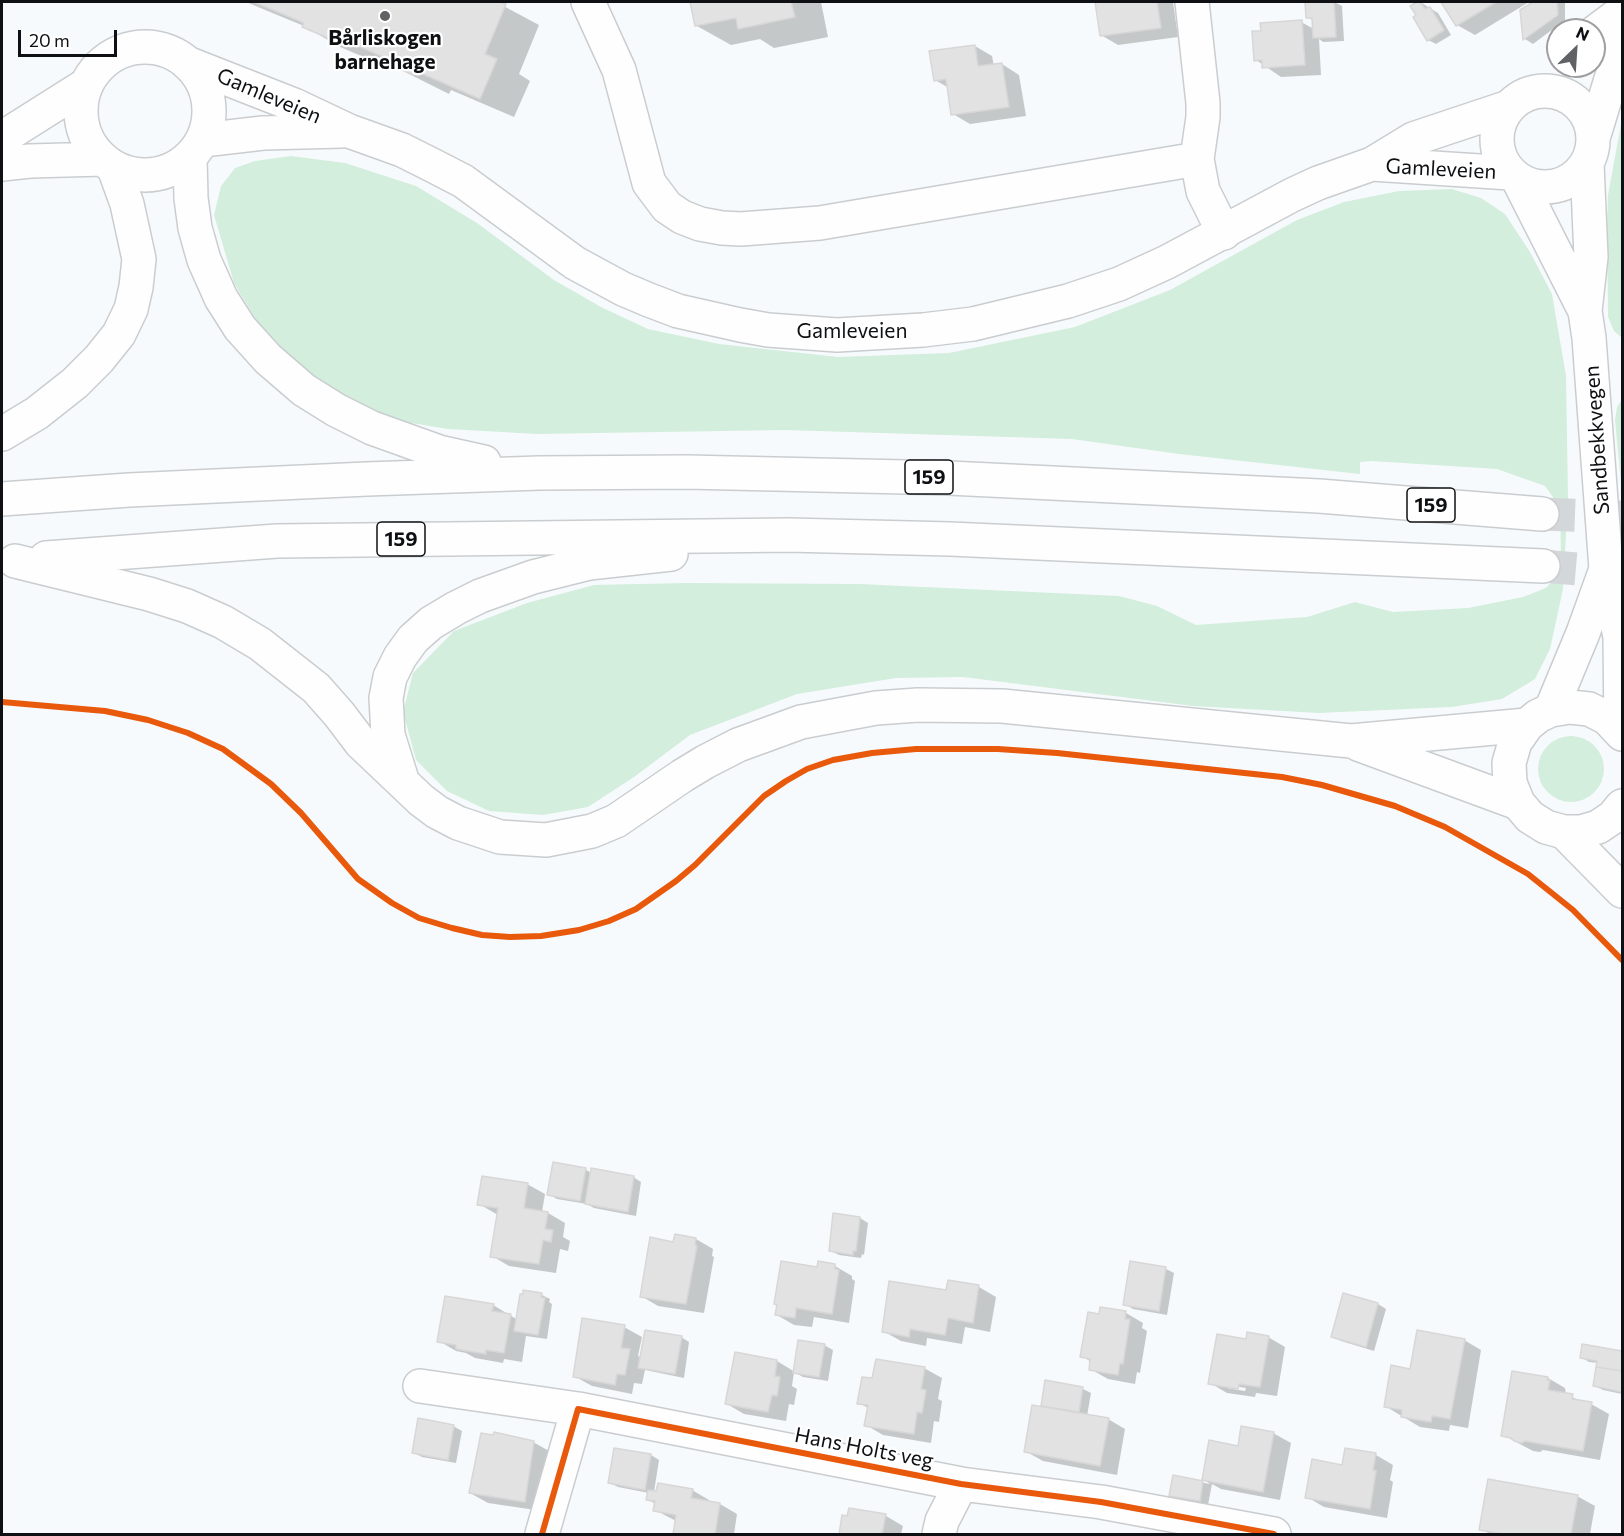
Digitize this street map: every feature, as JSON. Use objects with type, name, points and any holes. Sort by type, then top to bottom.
[{"type":"main road","points":[[588,2],[619,70],[649,183],[667,207],[682,217],[700,224],[741,229],[820,223],[1197,159]]},
{"type":"main road","points":[[1192,2],[1203,103],[1197,159],[1203,191],[1224,233]]},
{"type":"main road","points":[[1606,24],[1623,12]]},
{"type":"main road","points":[[1547,78],[1501,119],[1497,133],[1499,154],[1514,177],[1533,187],[1549,188],[1564,184],[1577,176],[1591,150],[1623,43]]},
{"type":"main road","points":[[2,435],[38,413],[75,383],[99,359],[119,334],[131,309],[139,259],[129,213],[109,164],[92,148],[84,133],[81,117],[82,101],[86,85],[95,70],[108,59],[123,51],[140,47],[157,48],[187,63],[199,75],[206,90],[208,116],[196,148],[191,198],[195,228],[204,260],[221,298],[240,328],[268,359],[304,390],[336,410],[372,428],[439,452],[539,473]]},
{"type":"main road","name":"Gamleveien","points":[[187,63],[294,105],[349,131],[402,150],[463,181],[575,263],[623,289],[678,311],[704,318],[768,330],[837,334],[923,330],[973,324],[1018,315],[1119,284],[1167,262],[1224,233],[1266,208],[1318,183],[1372,164],[1413,139],[1521,100]]},
{"type":"main road","points":[[2,138],[86,85]]},
{"type":"main road","points":[[1521,100],[1547,90],[1573,99],[1587,115],[1591,150]]},
{"type":"main road","name":"Gamleveien","points":[[196,148],[263,133],[349,131]]},
{"type":"main road","points":[[2,164],[30,161],[109,164],[134,174],[154,175],[173,169],[196,148]]},
{"type":"main road","name":"Sandbekkvegen","points":[[1591,150],[1591,257],[1585,311],[1606,569],[1620,637],[1622,733]]},
{"type":"main road","name":"Gamleveien","points":[[1372,164],[1514,177]]},
{"type":"main road","name":"Sandbekkvegen","points":[[1514,177],[1585,311]]},
{"type":"main road","name":"159","points":[[2,499],[141,489],[539,473],[799,474],[949,478],[1319,496],[1542,514]]},
{"type":"main road","points":[[402,780],[388,735],[386,698],[390,677],[400,657],[413,639],[431,623],[480,596],[533,577],[589,563],[639,559],[789,535]]},
{"type":"main road","name":"159","points":[[8,561],[277,541],[789,535],[962,540],[1543,566]]},
{"type":"main road","points":[[8,561],[148,594],[187,606],[223,622],[260,644],[316,688],[361,743],[437,812],[458,823],[500,837],[546,840],[592,831],[616,821],[705,762],[769,732],[819,718],[876,708],[918,705],[1002,706],[1351,741],[1539,718],[1570,707],[1589,709],[1607,718],[1622,733]]},
{"type":"main road","name":"Sandbekkvegen","points":[[1518,803],[1510,783],[1509,763],[1515,742],[1539,718],[1584,633],[1606,569]]},
{"type":"main road","points":[[1351,741],[1518,803],[1530,817],[1546,827],[1564,832],[1581,832],[1598,827],[1613,817],[1623,806]]},
{"type":"main road","points":[[1564,832],[1623,891]]},
{"type":"main road","name":"Hans Holts veg","points":[[420,1386],[578,1409],[961,1484],[1101,1502],[1274,1534]]},
{"type":"main road","points":[[542,1534],[578,1409]]},
{"type":"main road","points":[[939,1534],[942,1521],[961,1484]]},
{"type":"green space","points":[[1622,119],[1622,338],[1614,331],[1608,317],[1607,226],[1608,195]]},
{"type":"green space","points":[[291,156],[345,163],[416,186],[477,223],[554,280],[601,307],[648,329],[719,344],[838,357],[949,353],[1075,327],[1170,290],[1297,220],[1344,202],[1399,191],[1452,189],[1481,198],[1505,214],[1530,252],[1552,294],[1566,376],[1568,498],[1563,589],[1550,649],[1535,679],[1502,699],[1452,707],[1319,713],[1193,706],[963,677],[896,678],[797,694],[690,735],[634,777],[588,807],[543,815],[489,811],[447,791],[416,760],[403,712],[413,673],[454,631],[527,603],[594,585],[685,583],[859,584],[1119,596],[1157,606],[1196,625],[1307,617],[1355,602],[1393,612],[1468,608],[1523,597],[1546,588],[1554,579],[1561,558],[1560,507],[1545,486],[1497,469],[1372,461],[1360,462],[1360,474],[1179,454],[1072,439],[785,430],[537,434],[448,429],[393,420],[322,387],[271,345],[234,283],[214,215],[221,186],[235,168],[255,161]]},
{"type":"green space","points":[[1622,399],[1622,494],[1615,420],[1617,407]]},
{"type":"green space","points":[[1571,736],[1583,739],[1594,746],[1601,757],[1604,769],[1601,781],[1594,792],[1583,799],[1571,802],[1559,799],[1548,792],[1541,781],[1538,769],[1541,757],[1548,746],[1559,739]]},
{"type":"building","points":[[254,2],[500,2],[506,4],[485,54],[497,59],[480,99],[416,71],[414,75],[393,66],[395,62],[342,39],[340,43],[302,27],[304,23]]},
{"type":"building","points":[[690,2],[791,2],[795,17],[738,29],[736,18],[695,26]]},
{"type":"building","points":[[1095,2],[1157,2],[1161,28],[1100,36]]},
{"type":"building","points":[[1305,2],[1334,2],[1336,37],[1313,38],[1312,18],[1306,18]]},
{"type":"building","points":[[1420,2],[1425,9],[1430,7],[1444,30],[1427,41],[1413,17],[1416,15],[1410,6]]},
{"type":"building","points":[[1441,2],[1496,2],[1456,26]]},
{"type":"building","points":[[1533,2],[1557,2],[1558,15],[1554,18],[1546,18],[1546,24],[1523,40],[1520,10]]},
{"type":"building","points":[[1302,20],[1305,65],[1262,68],[1262,60],[1254,61],[1252,31],[1261,31],[1260,23]]},
{"type":"building","points":[[975,45],[978,66],[1002,63],[1009,107],[951,115],[946,79],[934,81],[929,51]]},
{"type":"building","points":[[553,1162],[586,1168],[580,1201],[547,1195]]},
{"type":"building","points":[[591,1168],[634,1176],[628,1212],[585,1204]]},
{"type":"building","points":[[482,1176],[528,1183],[524,1208],[548,1212],[545,1229],[553,1230],[551,1242],[543,1240],[539,1264],[490,1257],[498,1208],[477,1205]]},
{"type":"building","points":[[833,1213],[860,1217],[856,1251],[853,1251],[853,1255],[829,1251]]},
{"type":"building","points":[[675,1234],[696,1238],[695,1245],[697,1246],[686,1304],[640,1297],[650,1237],[673,1242]]},
{"type":"building","points":[[781,1261],[817,1267],[818,1261],[835,1264],[835,1269],[839,1270],[832,1314],[796,1308],[795,1318],[775,1315],[777,1305],[774,1304]]},
{"type":"building","points":[[1130,1261],[1166,1267],[1159,1311],[1123,1305]]},
{"type":"building","points":[[948,1280],[979,1285],[973,1323],[948,1318],[945,1335],[910,1329],[909,1337],[882,1332],[889,1281],[946,1290]]},
{"type":"building","points":[[523,1290],[542,1293],[541,1297],[545,1298],[538,1335],[514,1331],[520,1294],[523,1294]]},
{"type":"building","points":[[1343,1293],[1378,1303],[1366,1347],[1331,1337]]},
{"type":"building","points":[[445,1296],[494,1304],[492,1311],[511,1314],[504,1353],[486,1350],[486,1354],[456,1349],[456,1345],[437,1342]]},
{"type":"building","points":[[1100,1307],[1126,1311],[1125,1319],[1130,1319],[1123,1364],[1120,1363],[1118,1375],[1089,1370],[1090,1359],[1080,1357],[1088,1312],[1099,1314]]},
{"type":"building","points":[[582,1318],[625,1325],[621,1348],[630,1349],[625,1375],[617,1374],[615,1385],[573,1377]]},
{"type":"building","points":[[645,1330],[682,1336],[675,1374],[638,1368]]},
{"type":"building","points":[[1417,1330],[1465,1339],[1450,1419],[1432,1416],[1431,1422],[1401,1417],[1402,1410],[1384,1407],[1391,1365],[1410,1369]]},
{"type":"building","points":[[1247,1332],[1269,1336],[1260,1387],[1239,1384],[1238,1389],[1208,1384],[1217,1334],[1246,1339]]},
{"type":"building","points":[[798,1340],[825,1344],[819,1377],[793,1373]]},
{"type":"building","points":[[1582,1344],[1622,1351],[1622,1371],[1596,1367],[1597,1361],[1580,1358]]},
{"type":"building","points":[[735,1352],[777,1360],[775,1376],[780,1377],[777,1396],[772,1395],[768,1412],[725,1404]]},
{"type":"building","points":[[876,1359],[925,1367],[921,1389],[926,1390],[922,1413],[917,1412],[914,1434],[864,1426],[868,1405],[857,1404],[862,1377],[872,1378]]},
{"type":"building","points":[[1596,1367],[1622,1371],[1622,1392],[1593,1386]]},
{"type":"building","points":[[1512,1371],[1548,1377],[1547,1380],[1550,1380],[1548,1390],[1573,1394],[1572,1399],[1592,1402],[1583,1451],[1525,1441],[1522,1443],[1501,1436]]},
{"type":"building","points":[[1045,1380],[1083,1387],[1079,1412],[1041,1406]]},
{"type":"building","points":[[1032,1405],[1109,1418],[1100,1466],[1024,1452]]},
{"type":"building","points":[[418,1418],[454,1425],[448,1460],[412,1453]]},
{"type":"building","points":[[1241,1426],[1274,1432],[1263,1492],[1202,1480],[1209,1440],[1238,1446]]},
{"type":"building","points":[[494,1432],[534,1441],[525,1502],[469,1493],[481,1433],[493,1435]]},
{"type":"building","points":[[614,1448],[651,1454],[645,1490],[608,1483]]},
{"type":"building","points":[[1345,1448],[1376,1453],[1373,1470],[1376,1471],[1370,1509],[1305,1498],[1312,1459],[1342,1465]]},
{"type":"building","points":[[1173,1475],[1203,1481],[1200,1501],[1169,1496]]},
{"type":"building","points":[[1488,1479],[1578,1495],[1571,1534],[1504,1534],[1479,1530]]},
{"type":"building","points":[[658,1483],[693,1489],[691,1498],[720,1503],[715,1534],[673,1534],[676,1515],[653,1511],[655,1501],[646,1500],[648,1490],[656,1491]]},
{"type":"building","points":[[849,1508],[886,1514],[882,1534],[839,1534],[842,1515],[847,1516]]},
{"type":"tunnel","points":[[1542,514],[1622,517]]},
{"type":"tunnel","points":[[1543,566],[1622,573]]},
{"type":"cycle path","points":[[2,702],[105,711],[148,720],[188,733],[223,749],[271,784],[301,813],[358,879],[392,903],[419,918],[482,935],[541,936],[579,930],[609,921],[636,909],[695,865],[764,796],[807,769],[833,760],[872,753],[916,749],[998,749],[1057,753],[1282,777],[1322,785],[1395,806],[1445,827],[1528,874],[1573,910],[1622,960]]},
{"type":"cycle path","points":[[542,1534],[578,1409],[961,1484],[1101,1502],[1274,1534]]},
{"type":"place","name":"Bårliskogen barnehage","points":[[385,16]]}]
